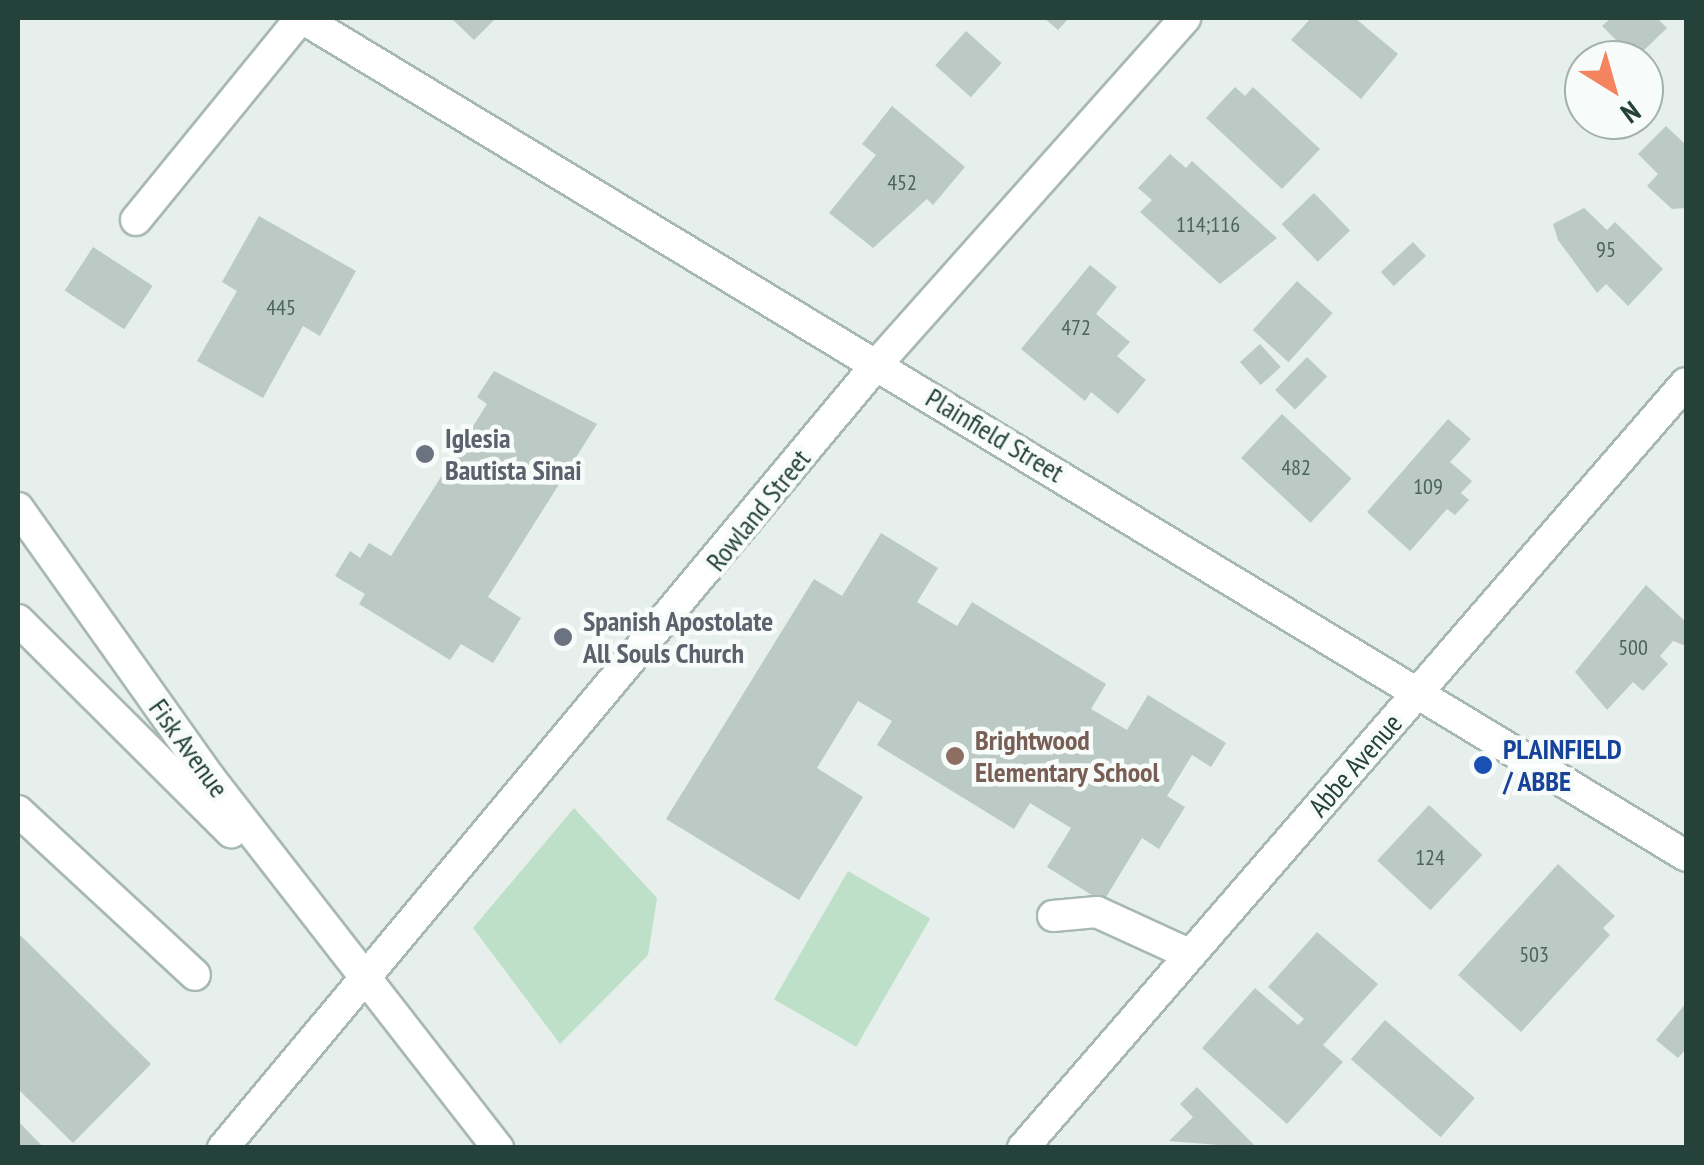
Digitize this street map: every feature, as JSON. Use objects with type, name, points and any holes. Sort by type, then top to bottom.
[{"type":"street","points":[[136,220],[302,18]]},
{"type":"street","name":"Plainfield Street","points":[[302,18],[1686,856]]},
{"type":"street","name":"Rowland Street","points":[[223,1148],[372,979],[878,364],[1184,18]]},
{"type":"street","name":"Abbe Avenue","points":[[1024,1148],[1686,383]]},
{"type":"street","name":"Fisk Avenue","points":[[18,508],[210,778],[372,979],[498,1148]]},
{"type":"street","name":"Fisk Avenue","points":[[19,624],[372,979]]},
{"type":"street","points":[[18,811],[196,974]]},
{"type":"street","points":[[1053,916],[1097,912],[1190,954]]},
{"type":"green space","points":[[574,808],[657,898],[648,955],[560,1044],[473,928]]},
{"type":"green space","points":[[848,871],[930,918],[856,1047],[774,999]]},
{"type":"building","points":[[451,18],[496,18],[474,40]]},
{"type":"building","points":[[1044,18],[1069,18],[1058,30]]},
{"type":"building","points":[[1311,18],[1355,18],[1398,54],[1361,99],[1291,40]]},
{"type":"building","points":[[1611,18],[1657,18],[1667,28],[1655,40],[1616,40],[1602,26]]},
{"type":"building","points":[[966,31],[1002,63],[971,97],[935,65]]},
{"type":"building","points":[[1235,87],[1245,96],[1253,87],[1320,149],[1282,189],[1206,118]]},
{"type":"building","points":[[892,106],[965,167],[933,205],[927,199],[873,248],[829,213],[876,155],[862,144]]},
{"type":"building","points":[[1664,128],[1686,145],[1686,208],[1672,209],[1647,186],[1658,174],[1638,154],[1652,140],[1664,140]]},
{"type":"building","points":[[1170,154],[1186,168],[1192,161],[1277,238],[1220,284],[1140,212],[1152,200],[1138,188]]},
{"type":"building","points":[[1314,193],[1350,230],[1318,262],[1282,224]]},
{"type":"building","points":[[1584,208],[1607,230],[1615,222],[1663,269],[1628,306],[1606,284],[1597,293],[1558,240],[1553,224]]},
{"type":"building","points":[[259,216],[356,271],[320,336],[303,326],[263,398],[197,361],[237,291],[222,282]]},
{"type":"building","points":[[1413,242],[1426,256],[1394,286],[1381,272]]},
{"type":"building","points":[[93,247],[153,286],[124,329],[65,291]]},
{"type":"building","points":[[1090,265],[1117,287],[1096,314],[1130,342],[1117,356],[1146,380],[1118,414],[1091,392],[1085,401],[1021,349]]},
{"type":"building","points":[[1297,281],[1333,313],[1289,362],[1253,330]]},
{"type":"building","points":[[1260,344],[1281,367],[1261,385],[1240,362]]},
{"type":"building","points":[[1307,357],[1327,376],[1295,410],[1275,390]]},
{"type":"building","points":[[494,371],[597,424],[488,597],[521,618],[493,663],[461,644],[450,660],[359,604],[365,594],[335,576],[350,551],[360,558],[369,543],[391,556],[487,404],[477,397]]},
{"type":"building","points":[[1282,414],[1351,479],[1311,523],[1241,458]]},
{"type":"building","points":[[1448,419],[1471,439],[1450,462],[1472,481],[1461,493],[1469,500],[1455,515],[1447,509],[1410,551],[1367,512]]},
{"type":"building","points":[[881,533],[938,568],[917,602],[957,626],[972,602],[1106,684],[1091,709],[1127,730],[1148,695],[1226,743],[1211,767],[1192,755],[1167,796],[1185,807],[1159,849],[1142,838],[1103,902],[1047,867],[1071,828],[1030,803],[1014,829],[877,745],[892,721],[858,701],[817,768],[863,797],[799,900],[666,819],[814,579],[842,596]]},
{"type":"building","points":[[1646,585],[1686,622],[1686,646],[1673,641],[1660,656],[1668,664],[1643,691],[1633,682],[1607,710],[1575,672]]},
{"type":"building","points":[[1429,805],[1482,855],[1431,910],[1377,861]]},
{"type":"building","points":[[1558,864],[1615,916],[1603,928],[1610,935],[1521,1032],[1458,975]]},
{"type":"building","points":[[1317,932],[1378,984],[1323,1045],[1343,1062],[1287,1124],[1202,1048],[1255,988],[1298,1025],[1304,1019],[1268,987]]},
{"type":"building","points":[[18,933],[151,1064],[73,1143],[18,1089]]},
{"type":"building","points":[[1686,1003],[1686,1049],[1678,1058],[1656,1040]]},
{"type":"building","points":[[1385,1020],[1475,1098],[1441,1137],[1351,1059]]},
{"type":"building","points":[[1197,1087],[1257,1148],[1169,1141],[1193,1117],[1180,1104]]},
{"type":"building","points":[[18,1121],[44,1148],[18,1148]]},
{"type":"place","name":"Iglesia Bautista Sinai","points":[[425,454]]},
{"type":"place","name":"Spanish Apostolate All Souls Church","points":[[563,637]]},
{"type":"place","name":"Brightwood Elementary School","points":[[955,756]]},
{"type":"place","name":"PLAINFIELD / ABBE","points":[[1483,765]]}]
